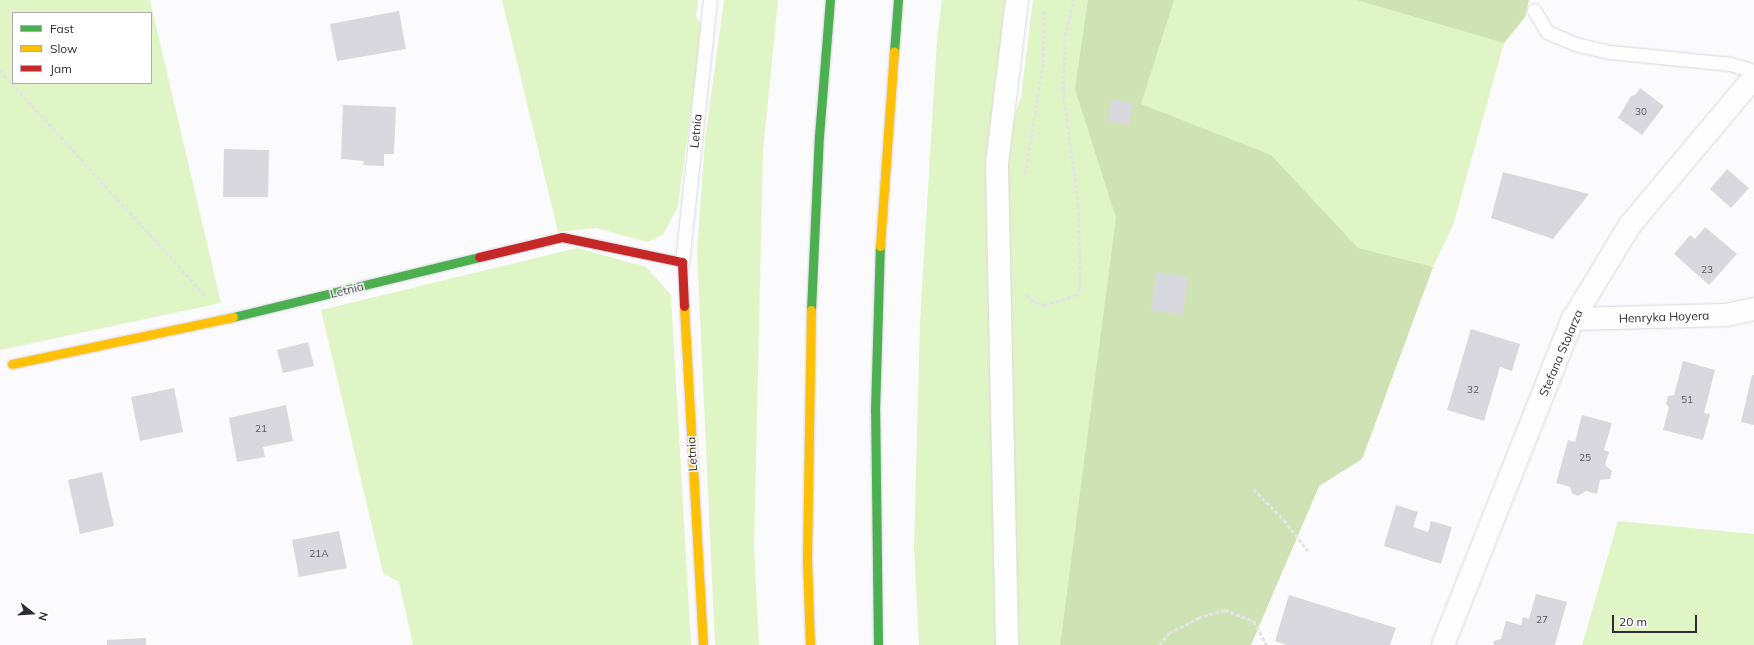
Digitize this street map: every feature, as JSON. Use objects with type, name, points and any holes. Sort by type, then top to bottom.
[{"type":"main road","points":[[810,645],[807,515],[811,283],[819,136],[830,0]]},
{"type":"main road","points":[[878,645],[875,426],[878,295],[884,164],[898,0]]},
{"type":"main road","name":"Letnia","points":[[12,364],[227,318],[562,237],[682,262],[702,645]]},
{"type":"street","points":[[1007,645],[997,163],[1017,0]]},
{"type":"street","name":"Stefana Stolarza","points":[[1443,645],[1573,319],[1630,225],[1754,78]]},
{"type":"street","name":"Henryka Hoyera","points":[[1573,319],[1726,315],[1754,309]]},
{"type":"lane","name":"Letnia","points":[[682,262],[710,0]]},
{"type":"lane","points":[[1534,10],[1547,32],[1575,44],[1610,52],[1730,64],[1754,71]]},
{"type":"path","points":[[1022,286],[1030,300],[1044,305],[1068,299],[1080,288],[1078,206],[1063,91],[1065,36],[1072,0]]},
{"type":"path","points":[[1025,178],[1042,63],[1044,8]]},
{"type":"path","points":[[0,70],[12,83]]},
{"type":"path","points":[[13,84],[227,318]]},
{"type":"path","points":[[1254,489],[1284,520],[1308,551]]},
{"type":"path","points":[[1159,645],[1169,633],[1198,618],[1225,610],[1254,621],[1267,645]]},
{"type":"green space","points":[[0,0],[150,0],[221,303],[0,350]]},
{"type":"green space","points":[[502,0],[698,0],[696,16],[702,27],[678,206],[663,235],[647,242],[596,228],[558,232]]},
{"type":"green space","points":[[724,0],[778,0],[763,151],[754,547],[759,645],[715,645],[697,252],[705,140]]},
{"type":"green space","points":[[942,0],[1009,0],[999,645],[919,645],[914,547],[920,321],[937,40]]},
{"type":"green space","points":[[1033,0],[1529,0],[1525,17],[1504,43],[1453,225],[1433,267],[1362,459],[1319,486],[1284,568],[1077,516],[1060,645],[1019,645],[1006,141],[1021,97]]},
{"type":"green space","points":[[1088,0],[1174,0],[1141,104],[1271,155],[1358,248],[1433,267],[1362,459],[1319,486],[1251,645],[1060,645],[1116,218],[1075,89]]},
{"type":"green space","points":[[1357,0],[1529,0],[1525,17],[1504,43]]},
{"type":"green space","points":[[577,248],[646,267],[671,295],[691,645],[413,645],[399,582],[383,573],[321,310]]},
{"type":"green space","points":[[1618,521],[1754,534],[1754,645],[1582,645]]},
{"type":"building","points":[[399,11],[406,49],[337,61],[330,24]]},
{"type":"building","points":[[1640,88],[1664,106],[1642,135],[1618,118],[1631,96],[1635,95]]},
{"type":"building","points":[[1112,99],[1133,103],[1129,125],[1108,121]]},
{"type":"building","points":[[343,105],[396,107],[394,154],[384,154],[384,166],[363,165],[364,161],[341,159]]},
{"type":"building","points":[[224,149],[269,150],[268,197],[223,197]]},
{"type":"building","points":[[1727,169],[1749,188],[1731,208],[1710,189]]},
{"type":"building","points":[[1503,172],[1589,194],[1553,239],[1491,218]]},
{"type":"building","points":[[1705,227],[1737,254],[1709,285],[1674,254],[1690,235],[1695,239]]},
{"type":"building","points":[[1156,272],[1188,277],[1183,315],[1151,310]]},
{"type":"building","points":[[1471,329],[1520,344],[1512,371],[1500,367],[1484,421],[1447,410]]},
{"type":"building","points":[[308,342],[314,366],[283,373],[277,350]]},
{"type":"building","points":[[1683,361],[1715,370],[1704,413],[1710,414],[1703,440],[1663,430],[1669,407],[1666,404],[1668,396],[1674,395]]},
{"type":"building","points":[[1752,375],[1754,375],[1754,425],[1741,422]]},
{"type":"building","points":[[174,388],[183,432],[140,441],[131,397]]},
{"type":"building","points":[[286,405],[293,441],[263,447],[265,457],[237,462],[229,418]]},
{"type":"building","points":[[1582,415],[1612,423],[1604,450],[1609,452],[1605,465],[1612,471],[1610,479],[1600,480],[1597,494],[1586,491],[1578,496],[1572,493],[1570,487],[1556,483],[1568,440],[1575,442]]},
{"type":"building","points":[[102,472],[114,526],[80,534],[68,480]]},
{"type":"building","points":[[1396,505],[1418,512],[1413,527],[1428,532],[1431,521],[1452,527],[1441,564],[1384,546]]},
{"type":"building","points":[[339,531],[347,568],[299,577],[292,540]]},
{"type":"building","points":[[1536,594],[1567,602],[1555,645],[1493,645],[1494,641],[1501,639],[1506,621],[1521,625],[1523,617],[1529,619]]},
{"type":"building","points":[[1289,595],[1396,628],[1390,645],[1287,645],[1275,641]]},
{"type":"building","points":[[146,638],[146,645],[107,645],[107,640]]},
{"type":"traffic: fast","points":[[811,310],[819,136],[830,0]]},
{"type":"traffic: fast","points":[[894,52],[898,0]]},
{"type":"traffic: fast","points":[[878,645],[875,411],[880,246]]},
{"type":"traffic: fast","points":[[233,317],[479,257]]},
{"type":"traffic: slow","points":[[880,246],[894,52]]},
{"type":"traffic: slow","points":[[684,306],[703,645]]},
{"type":"traffic: slow","points":[[810,645],[807,560],[811,310]]},
{"type":"traffic: slow","points":[[12,364],[233,317]]},
{"type":"traffic: jam","points":[[479,257],[562,237],[682,262],[684,306]]}]
